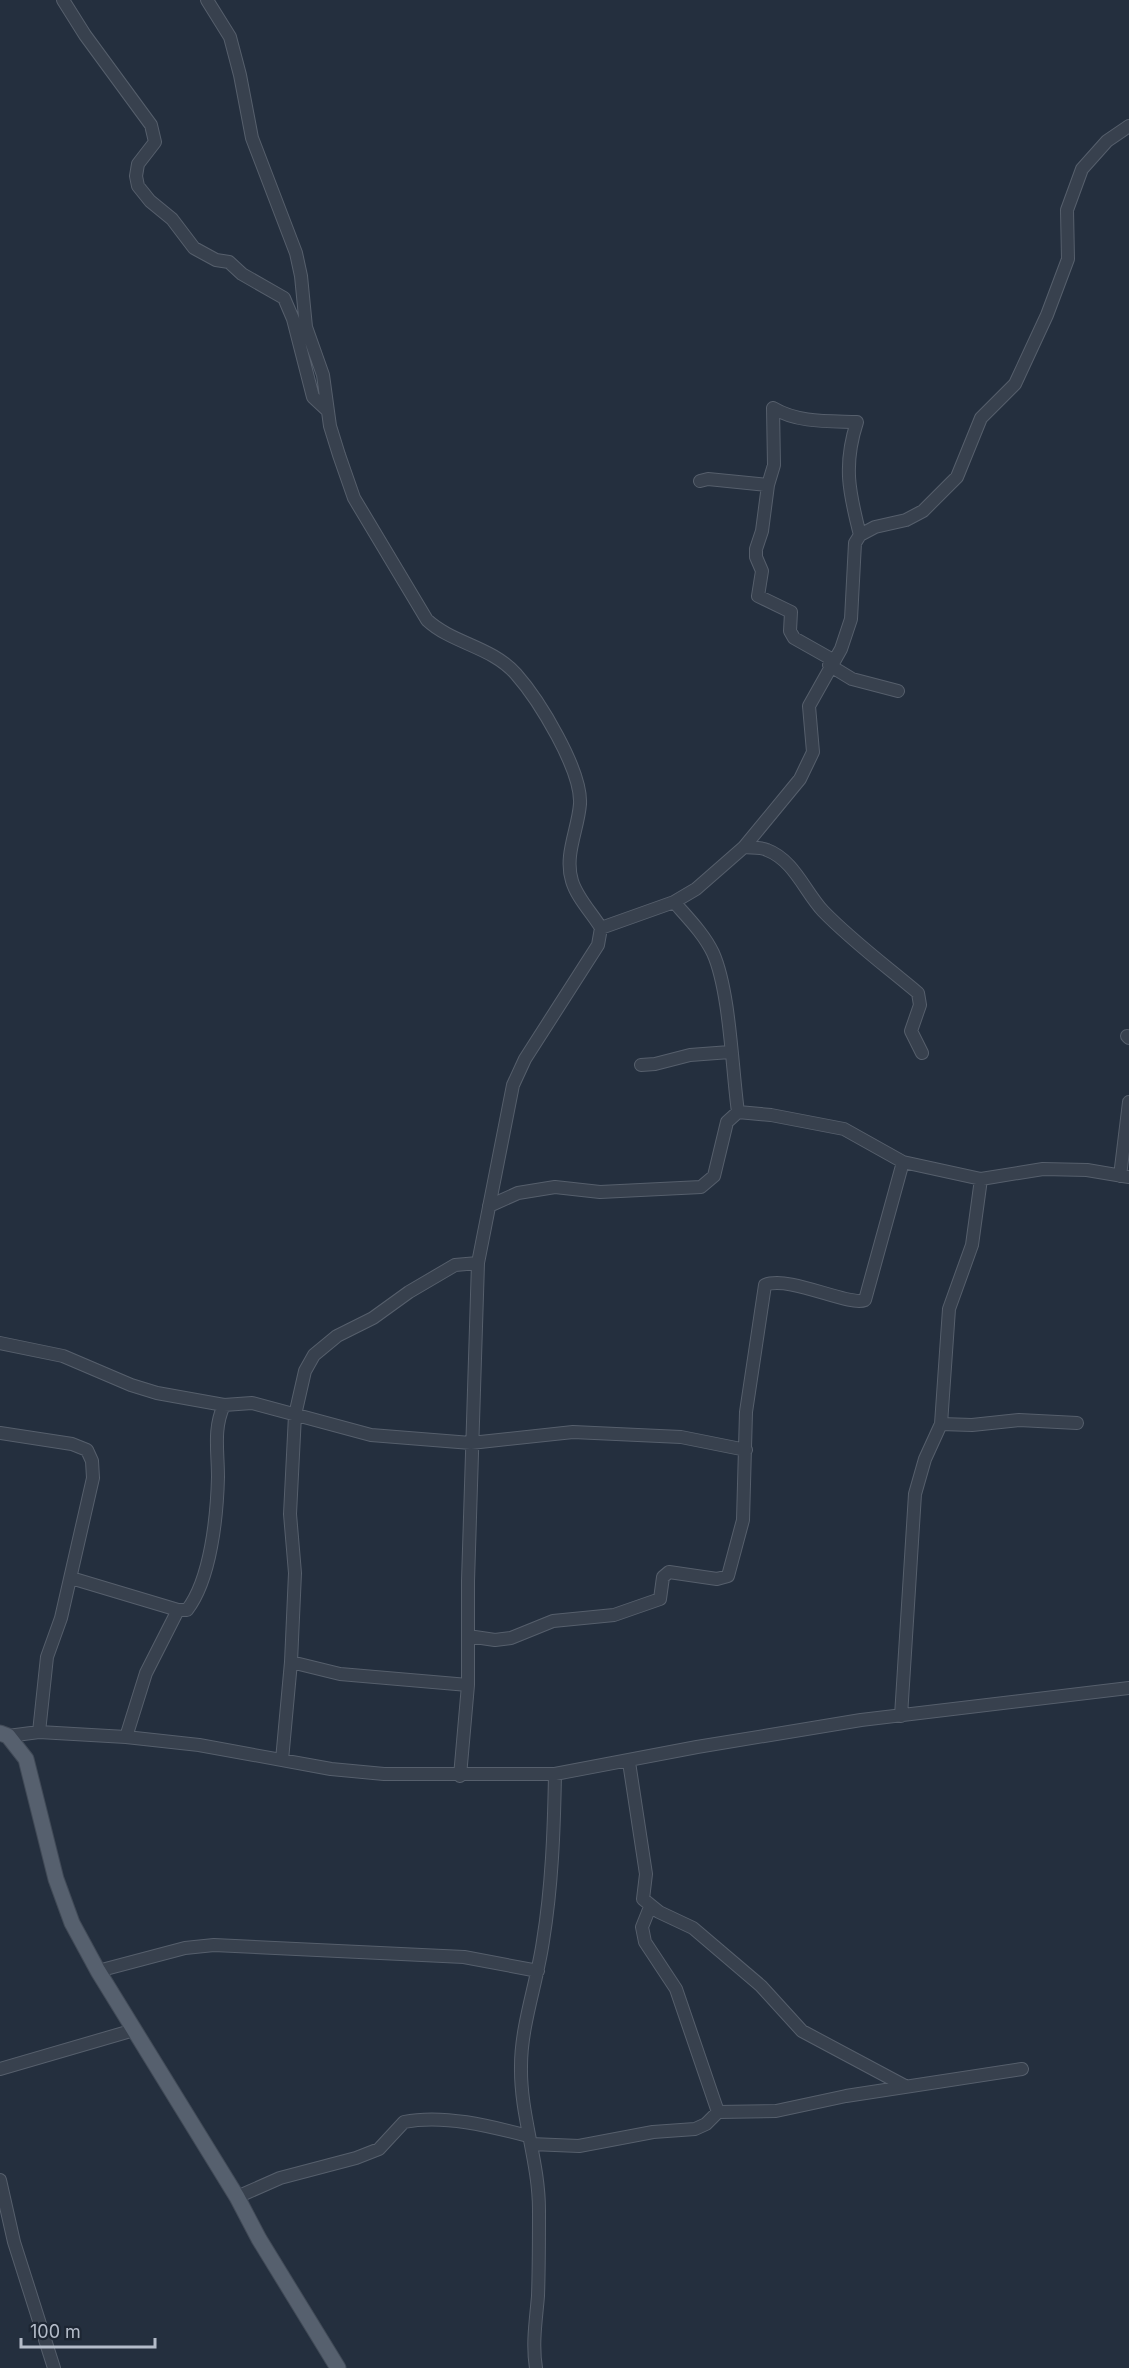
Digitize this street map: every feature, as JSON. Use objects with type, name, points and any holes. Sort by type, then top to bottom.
[{"type":"main road","points":[[4,1735],[26,1759],[56,1879],[72,1923],[98,1971],[237,2197],[259,2239],[338,2368]]},
{"type":"street","points":[[63,0],[85,35],[151,125],[155,142],[138,164],[136,176],[138,186],[150,201],[172,219],[194,248],[216,260],[229,262],[242,274],[284,298],[293,319],[313,397],[327,410]]},
{"type":"street","points":[[207,0],[230,37],[252,138],[296,253],[302,276],[306,327],[323,375],[330,426],[354,498],[415,603],[438,630],[492,653],[505,662],[537,700],[571,763],[580,789],[580,805],[569,863],[572,882],[601,928],[598,945],[525,1059],[513,1085],[478,1263],[471,1443],[468,1685],[460,1776]]},
{"type":"street","points":[[601,928],[674,902],[696,889],[744,847],[800,779],[813,752],[809,706],[851,619],[855,543],[860,534],[923,511],[957,477],[981,418],[1015,384],[1047,315],[1068,259],[1067,210],[1082,169],[1107,141],[1129,126]]},
{"type":"street","points":[[860,534],[847,472],[848,456],[857,422],[798,418],[785,415],[773,408],[774,465],[768,485],[762,531],[756,549],[756,557],[762,571],[758,596],[792,612],[790,631],[794,638],[852,679],[898,692]]},
{"type":"street","points":[[700,481],[708,479],[768,485]]},
{"type":"street","points":[[744,847],[767,850],[780,858],[795,871],[822,910],[882,965],[918,993],[920,1005],[911,1031],[922,1053]]},
{"type":"street","points":[[674,902],[704,938],[714,955],[724,1001],[738,1112]]},
{"type":"street","points":[[641,1065],[655,1064],[690,1055],[730,1052]]},
{"type":"street","points":[[489,1206],[518,1193],[555,1187],[600,1192],[701,1187],[714,1176],[727,1122],[738,1112],[771,1115],[844,1129],[903,1161],[981,1179],[1043,1169],[1086,1170],[1125,1177],[1129,1102]]},
{"type":"street","points":[[468,1635],[495,1640],[511,1638],[553,1621],[614,1614],[641,1604],[654,1602],[660,1599],[663,1577],[669,1572],[717,1579],[728,1576],[743,1520],[746,1412],[765,1285],[778,1284],[823,1291],[857,1301],[865,1300],[903,1161]]},
{"type":"street","points":[[901,1716],[915,1494],[925,1459],[941,1424],[949,1309],[972,1245],[981,1179]]},
{"type":"street","points":[[282,1760],[291,1662],[295,1573],[290,1514],[295,1415],[305,1371],[314,1355],[337,1336],[373,1318],[409,1292],[455,1264],[478,1263]]},
{"type":"street","points":[[0,1343],[63,1356],[131,1385],[157,1393],[224,1405],[252,1403],[371,1435],[471,1443],[573,1432],[681,1437],[746,1450]]},
{"type":"street","points":[[71,1578],[178,1610],[187,1610],[193,1602],[210,1548],[218,1491],[216,1435],[224,1405]]},
{"type":"street","points":[[941,1424],[972,1425],[1019,1420],[1077,1423]]},
{"type":"street","points":[[0,1433],[72,1444],[87,1450],[93,1461],[93,1478],[71,1578],[61,1618],[47,1657],[39,1732]]},
{"type":"street","points":[[126,1737],[146,1673],[178,1610]]},
{"type":"street","points":[[291,1662],[340,1674],[468,1685]]},
{"type":"street","points":[[4,1735],[39,1732],[126,1737],[199,1745],[282,1760],[384,1774],[460,1776],[555,1774],[629,1762],[697,1747],[901,1716],[1129,1688]]},
{"type":"street","points":[[629,1762],[646,1874],[643,1899],[650,1906],[693,1928],[761,1986],[802,2031],[905,2086]]},
{"type":"street","points":[[536,2368],[534,2349],[539,2276],[539,2193],[521,2067],[522,2048],[538,1971],[552,1869],[555,1774]]},
{"type":"street","points":[[650,1906],[642,1927],[645,1942],[676,1989],[718,2112]]},
{"type":"street","points":[[98,1971],[185,1948],[214,1945],[464,1957],[538,1971]]},
{"type":"street","points":[[0,2069],[134,2030]]},
{"type":"street","points":[[237,2197],[280,2178],[356,2158],[379,2149],[404,2122],[451,2122],[496,2128],[530,2140],[579,2146],[653,2132],[695,2129],[706,2124],[718,2112],[776,2111],[905,2086],[925,2086],[1022,2069]]},
{"type":"street","points":[[0,2180],[14,2242],[54,2368]]}]
